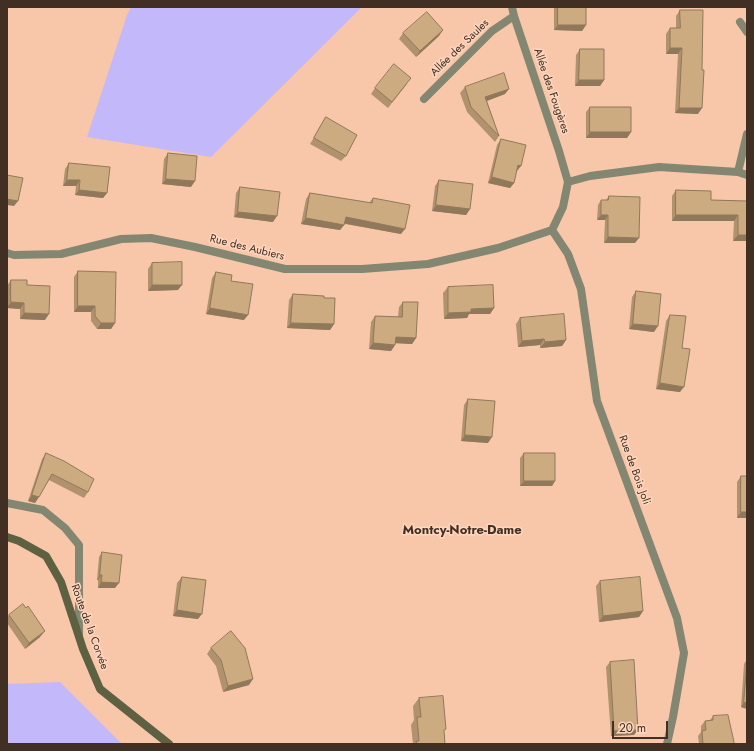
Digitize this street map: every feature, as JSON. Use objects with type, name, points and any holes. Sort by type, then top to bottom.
[{"type":"street","name":"Allée des Fougères","points":[[512,7],[568,182],[563,207],[552,230]]},
{"type":"street","name":"Allée des Saules","points":[[424,99],[492,31],[514,16]]},
{"type":"street","points":[[740,22],[747,32]]},
{"type":"street","points":[[738,172],[747,134]]},
{"type":"street","points":[[568,182],[590,176],[658,167],[738,172],[747,176]]},
{"type":"street","name":"Rue des Aubiers","points":[[7,253],[14,255],[61,254],[121,239],[151,238],[195,246],[285,269],[362,269],[428,264],[498,248],[552,230]]},
{"type":"street","name":"Rue de Bois Joli","points":[[552,230],[568,254],[580,289],[597,400],[677,618],[684,653],[667,744]]},
{"type":"street","points":[[7,503],[43,510],[65,528],[78,545],[79,637]]},
{"type":"street","name":"Route de la Corvée","points":[[7,537],[19,541],[46,556],[61,582],[79,637],[100,689],[169,744]]},
{"type":"shaded area","points":[[131,7],[362,7],[211,157],[87,137],[127,15]]},
{"type":"shaded area","points":[[60,682],[122,744],[7,744],[7,684]]},
{"type":"building","points":[[558,7],[586,7],[586,25],[558,25]]},
{"type":"building","points":[[680,10],[703,10],[702,70],[704,70],[702,108],[679,108],[682,48],[670,48],[670,28],[680,28]]},
{"type":"building","points":[[427,12],[443,30],[420,51],[403,33]]},
{"type":"building","points":[[580,49],[604,49],[604,80],[579,80]]},
{"type":"building","points":[[394,64],[411,78],[392,102],[375,88]]},
{"type":"building","points":[[504,73],[509,89],[485,97],[499,136],[471,107],[465,87]]},
{"type":"building","points":[[590,107],[631,107],[631,132],[590,132]]},
{"type":"building","points":[[326,117],[357,135],[346,156],[314,138]]},
{"type":"building","points":[[501,139],[526,145],[521,166],[518,165],[514,183],[492,177]]},
{"type":"building","points":[[168,153],[197,156],[195,181],[166,179]]},
{"type":"building","points":[[69,163],[110,167],[107,193],[79,190],[80,180],[67,180]]},
{"type":"building","points":[[7,175],[23,178],[18,201],[7,199]]},
{"type":"building","points":[[439,180],[473,184],[470,209],[436,205]]},
{"type":"building","points":[[240,187],[280,192],[277,216],[238,212]]},
{"type":"building","points":[[676,190],[711,191],[711,200],[747,201],[747,235],[738,235],[738,215],[676,215]]},
{"type":"building","points":[[310,193],[372,203],[373,198],[410,205],[405,229],[346,217],[344,225],[306,218]]},
{"type":"building","points":[[609,196],[640,197],[639,238],[608,237],[608,215],[601,215],[601,200],[608,200]]},
{"type":"building","points":[[182,262],[182,285],[152,285],[152,263]]},
{"type":"building","points":[[78,271],[116,272],[115,323],[101,323],[95,316],[95,306],[78,306]]},
{"type":"building","points":[[216,272],[232,275],[231,281],[253,284],[248,315],[210,308]]},
{"type":"building","points":[[11,280],[27,280],[27,285],[50,286],[49,314],[24,313],[24,303],[11,302]]},
{"type":"building","points":[[493,285],[494,308],[471,309],[471,312],[448,313],[448,287]]},
{"type":"building","points":[[636,291],[661,294],[658,326],[633,324]]},
{"type":"building","points":[[293,294],[335,298],[334,324],[291,323]]},
{"type":"building","points":[[403,302],[418,302],[416,338],[396,337],[395,345],[373,343],[375,316],[402,317]]},
{"type":"building","points":[[564,314],[566,340],[545,342],[544,339],[522,341],[520,318]]},
{"type":"building","points":[[670,315],[686,316],[682,348],[690,349],[684,387],[660,383]]},
{"type":"building","points":[[468,399],[495,401],[492,437],[465,435]]},
{"type":"building","points":[[46,453],[64,461],[94,479],[88,492],[52,474],[39,497],[32,495]]},
{"type":"building","points":[[524,453],[555,453],[555,481],[524,481]]},
{"type":"building","points":[[741,476],[747,476],[747,512],[741,512]]},
{"type":"building","points":[[102,552],[122,555],[119,583],[101,582],[102,575],[100,575]]},
{"type":"building","points":[[182,577],[206,580],[202,614],[177,610]]},
{"type":"building","points":[[640,577],[643,611],[603,616],[600,581]]},
{"type":"building","points":[[23,604],[26,608],[28,606],[45,631],[29,643],[9,615]]},
{"type":"building","points":[[231,631],[245,648],[253,679],[228,686],[221,660],[211,648]]},
{"type":"building","points":[[634,660],[638,730],[614,731],[610,662]]},
{"type":"building","points":[[747,662],[747,703],[744,702]]},
{"type":"building","points":[[443,696],[446,729],[444,730],[445,744],[417,744],[416,741],[419,741],[417,717],[421,717],[419,698]]},
{"type":"building","points":[[728,715],[734,744],[703,744],[702,731],[706,730],[705,721],[713,720],[713,716]]},
{"type":"district","name":"Montcy-Notre-Dame","points":[[462,531]]}]
